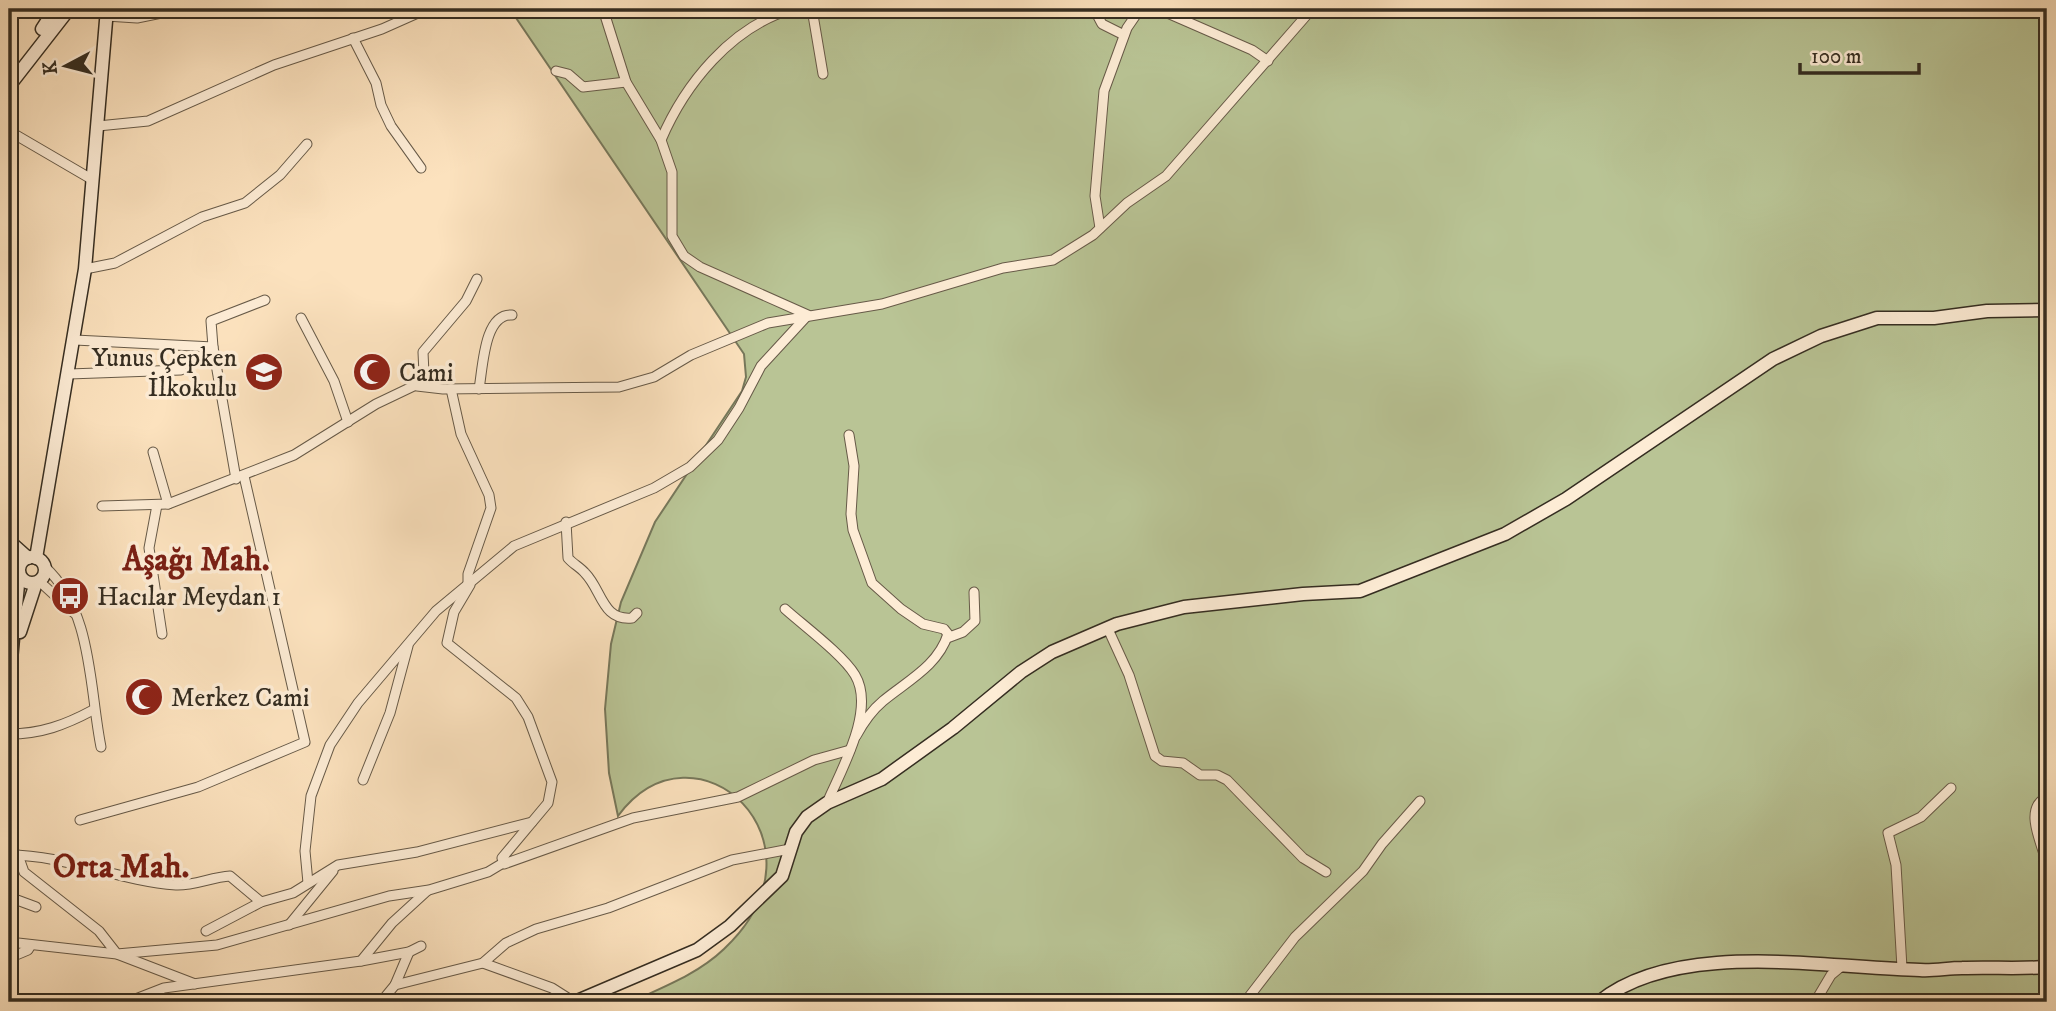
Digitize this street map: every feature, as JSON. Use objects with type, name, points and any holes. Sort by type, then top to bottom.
[{"type":"street","points":[[9,86],[55,9]]},
{"type":"street","points":[[9,86],[69,9]]},
{"type":"street","points":[[11,653],[38,582],[44,574],[36,561],[85,269],[106,12],[137,18],[181,9]]},
{"type":"street","points":[[98,126],[148,121],[274,65],[427,9]]},
{"type":"street","points":[[603,9],[626,82],[661,140],[672,173],[672,236],[684,256],[700,267],[808,315]]},
{"type":"street","points":[[661,140],[676,106],[699,74],[750,29],[774,14],[792,9]]},
{"type":"street","points":[[812,9],[823,74]]},
{"type":"street","points":[[1094,9],[1102,24],[1124,35]]},
{"type":"street","points":[[1100,228],[1094,196],[1099,164],[1098,127],[1104,90],[1124,35],[1140,9]]},
{"type":"street","points":[[1158,9],[1252,50],[1268,61]]},
{"type":"street","points":[[102,506],[162,505],[240,478],[294,455],[376,404],[417,386],[451,389],[619,387],[654,377],[691,355],[768,323],[882,304],[1003,268],[1053,260],[1100,228],[1127,203],[1166,176],[1312,9]]},
{"type":"street","points":[[353,38],[376,83],[381,105],[391,126],[421,168]]},
{"type":"street","points":[[556,71],[568,74],[583,87],[626,82]]},
{"type":"street","points":[[9,131],[93,180]]},
{"type":"street","points":[[85,269],[115,263],[202,217],[244,203],[281,175],[307,144]]},
{"type":"street","points":[[417,386],[424,374],[423,352],[466,301],[477,279]]},
{"type":"street","points":[[80,820],[198,788],[305,742],[240,478],[213,347],[211,321],[265,300]]},
{"type":"street","points":[[484,963],[552,988],[575,1002],[697,950],[730,926],[782,876],[790,849],[807,817],[827,803],[882,779],[953,728],[1021,672],[1052,652],[1144,615],[1184,607],[1303,594],[1360,591],[1505,534],[1566,499],[1773,359],[1821,336],[1877,318],[1934,318],[1987,311],[2047,310]]},
{"type":"street","points":[[479,389],[493,323],[502,316],[512,315]]},
{"type":"street","points":[[308,883],[304,851],[311,796],[330,745],[358,703],[436,611],[514,546],[566,522],[654,488],[690,467],[718,440],[761,366],[808,315]]},
{"type":"street","points":[[301,318],[334,381],[348,422]]},
{"type":"street","points":[[75,340],[213,347]]},
{"type":"street","points":[[69,374],[181,370]]},
{"type":"street","points":[[451,389],[458,425],[489,495],[491,508],[468,574],[470,582],[454,612],[447,643],[516,698],[528,717],[552,782],[548,803],[503,857],[503,863]]},
{"type":"street","points":[[849,435],[854,466],[851,514],[853,530],[872,583],[923,624],[946,630],[947,638]]},
{"type":"street","points":[[153,452],[162,505],[149,548],[162,634]]},
{"type":"street","points":[[566,522],[568,558],[587,574],[607,609],[621,618],[629,619],[637,613]]},
{"type":"street","points":[[9,541],[64,587],[85,645],[93,710],[101,747]]},
{"type":"street","points":[[16,569],[36,561]]},
{"type":"street","points":[[16,569],[28,583],[38,582],[76,615]]},
{"type":"street","points":[[9,681],[16,569]]},
{"type":"street","points":[[827,803],[849,750],[867,716],[921,673],[947,638],[963,632],[975,621],[978,614],[974,592]]},
{"type":"street","points":[[785,609],[856,677],[860,718],[856,736]]},
{"type":"street","points":[[1108,629],[1129,675],[1155,756],[1162,761],[1183,763],[1200,775],[1217,775],[1227,780],[1303,858],[1326,872]]},
{"type":"street","points":[[363,780],[390,713],[409,644]]},
{"type":"street","points":[[9,734],[32,734],[64,726],[93,710]]},
{"type":"street","points":[[9,942],[117,954],[217,945],[288,927],[389,896],[429,890],[488,872],[503,863],[633,818],[738,797],[814,761],[849,750]]},
{"type":"street","points":[[1902,968],[1896,865],[1888,833],[1921,817],[1951,788]]},
{"type":"street","points":[[2047,797],[2038,803],[2034,811],[2047,865]]},
{"type":"street","points":[[1245,1002],[1295,937],[1363,871],[1389,835],[1420,802]]},
{"type":"street","points":[[206,932],[261,902],[293,893],[338,865],[417,852],[532,822]]},
{"type":"street","points":[[395,985],[484,963],[506,943],[536,929],[608,908],[732,860],[790,849]]},
{"type":"street","points":[[14,855],[178,885],[230,876],[261,902]]},
{"type":"street","points":[[14,855],[24,872],[99,931],[117,954],[197,985]]},
{"type":"street","points":[[288,927],[338,865]]},
{"type":"street","points":[[361,961],[392,923],[429,890]]},
{"type":"street","points":[[9,897],[36,907]]},
{"type":"street","points":[[9,958],[31,946]]},
{"type":"street","points":[[128,1002],[164,988],[361,961],[409,952],[421,946]]},
{"type":"street","points":[[382,1002],[395,985],[409,952]]},
{"type":"street","points":[[1815,1002],[1831,975],[1844,963]]},
{"type":"street","points":[[1599,1002],[1614,990],[1642,977],[1716,964],[1844,963],[1902,968],[2006,971],[2047,967]]},
{"type":"green space","points":[[510,9],[2047,9],[2047,1002],[631,1002],[692,973],[724,949],[755,908],[766,868],[761,832],[743,803],[715,784],[683,778],[649,787],[618,816],[609,773],[605,709],[611,644],[621,602],[655,522],[742,391],[746,377],[744,354]]},
{"type":"place","name":"Yunus Çepken İlkokulu","points":[[264,372]]},
{"type":"place","name":"Cami","points":[[372,372]]},
{"type":"place","name":"Hacılar Meydan 1","points":[[70,596]]},
{"type":"place","name":"Merkez Cami","points":[[144,697]]},
{"type":"district","name":"Aşağı Mah.","points":[[196,558]]},
{"type":"district","name":"Orta Mah.","points":[[121,865]]}]
